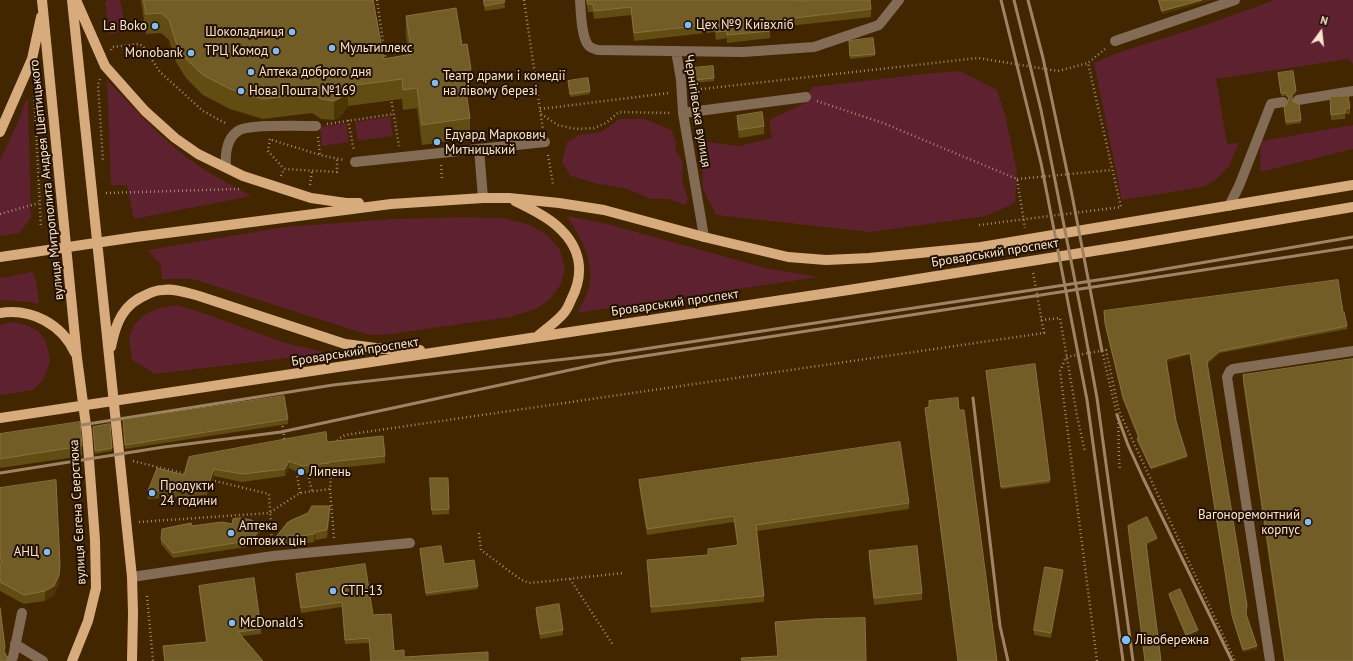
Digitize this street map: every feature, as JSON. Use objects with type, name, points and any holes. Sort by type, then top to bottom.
[{"type":"main road","points":[[72,0],[132,577],[132,661]]},
{"type":"main road","points":[[76,0],[105,66],[116,80],[145,111],[175,138],[198,154],[243,176],[311,198],[346,203],[391,204]]},
{"type":"main road","points":[[0,132],[32,59],[43,4]]},
{"type":"main road","name":"вулиця Митрополита Андрея Шептицького","points":[[43,4],[77,358]]},
{"type":"main road","name":"Броварський проспект","points":[[0,257],[136,237],[391,204],[483,198],[510,198],[559,203],[604,210],[704,237],[788,257],[826,260],[869,258],[981,248],[1353,185]]},
{"type":"main road","points":[[510,198],[540,214],[558,226],[572,242],[578,257],[580,274],[577,289],[564,314],[538,336]]},
{"type":"main road","name":"Броварський проспект","points":[[0,418],[848,290],[1125,246],[1353,207]]},
{"type":"main road","points":[[109,356],[116,328],[126,308],[138,298],[162,290],[178,290],[199,296],[345,344],[384,349],[459,349]]},
{"type":"main road","points":[[0,313],[7,312],[28,314],[53,325],[65,338],[77,358]]},
{"type":"main road","name":"вулиця Євгена Сверстюка","points":[[72,661],[88,621],[96,588],[95,540],[87,433],[77,358]]},
{"type":"street","name":"Чернігівська вулиця","points":[[580,0],[584,36],[590,48],[598,50],[676,51],[682,92],[683,113],[704,237]]},
{"type":"street","points":[[676,51],[742,52],[814,46],[879,25],[899,0]]},
{"type":"street","points":[[1115,41],[1235,0]]},
{"type":"street","points":[[1298,100],[1353,91]]},
{"type":"street","points":[[683,113],[806,97]]},
{"type":"street","points":[[1229,206],[1239,186],[1271,104],[1282,102]]},
{"type":"street","points":[[226,168],[225,155],[229,142],[238,130],[251,127],[316,126]]},
{"type":"street","points":[[355,162],[545,142]]},
{"type":"street","points":[[478,149],[483,198]]},
{"type":"street","points":[[1270,661],[1227,377],[1233,369],[1353,351]]},
{"type":"street","points":[[132,577],[273,556],[410,543]]},
{"type":"street","points":[[10,661],[22,613]]},
{"type":"street","points":[[15,644],[43,661]]},
{"type":"path","points":[[377,0],[387,68]]},
{"type":"path","points":[[524,0],[542,124]]},
{"type":"path","points":[[540,109],[978,58],[1058,70],[1088,63],[1115,41]]},
{"type":"path","points":[[979,225],[1121,207],[1088,63]]},
{"type":"path","points":[[160,72],[203,111],[238,130]]},
{"type":"path","points":[[34,88],[41,228]]},
{"type":"path","points":[[390,91],[400,157]]},
{"type":"path","points":[[806,97],[883,123],[1017,179],[1112,170]]},
{"type":"path","points":[[541,114],[558,125],[575,129],[594,128],[606,123],[619,112],[683,113]]},
{"type":"path","points":[[316,126],[394,114]]},
{"type":"path","points":[[264,138],[337,159],[355,162],[348,120]]},
{"type":"path","points":[[270,139],[268,151],[284,169],[337,172],[337,159]]},
{"type":"path","points":[[549,161],[553,184]]},
{"type":"path","points":[[281,176],[284,169]]},
{"type":"path","points":[[310,185],[312,171]]},
{"type":"path","points":[[1017,179],[1026,234]]},
{"type":"path","points":[[106,193],[240,189]]},
{"type":"path","points":[[0,214],[39,203]]},
{"type":"path","points":[[334,446],[336,441],[345,435],[1044,333],[1032,265]]},
{"type":"path","points":[[1041,320],[1060,318],[1077,416],[1085,452]]},
{"type":"path","points":[[1066,357],[1106,350],[1119,411],[1235,661]]},
{"type":"path","points":[[1102,351],[1118,415],[1120,470]]},
{"type":"path","points":[[1066,357],[1060,371],[1097,661]]},
{"type":"path","points":[[1118,415],[1119,411]]},
{"type":"path","points":[[281,417],[286,447]]},
{"type":"path","points":[[132,461],[192,476]]},
{"type":"path","points":[[300,494],[297,475],[305,464],[312,491]]},
{"type":"path","points":[[332,466],[330,488],[335,549]]},
{"type":"path","points":[[208,479],[269,494],[269,513],[273,556]]},
{"type":"path","points":[[139,522],[269,513],[300,494],[330,488]]},
{"type":"path","points":[[479,533],[481,550],[520,579],[529,582],[623,573]]},
{"type":"path","points":[[570,579],[613,645]]},
{"type":"shaded area","points":[[120,0],[126,30],[110,34],[105,1]]},
{"type":"shaded area","points":[[1275,0],[1353,0],[1353,64],[1348,59],[1216,79],[1227,144],[1239,143],[1229,166],[1216,180],[1203,187],[1122,200],[1094,63],[1117,53],[1205,25]]},
{"type":"shaded area","points":[[960,71],[997,90],[1005,115],[1017,172],[1015,203],[986,216],[870,232],[716,215],[703,189],[702,160],[707,142],[740,146],[772,138],[769,120],[803,104],[812,87]]},
{"type":"shaded area","points":[[107,80],[171,145],[206,171],[251,196],[134,219],[127,185],[111,185]]},
{"type":"shaded area","points":[[26,100],[28,100],[31,218],[19,233],[0,236],[0,160],[18,122]]},
{"type":"shaded area","points":[[390,117],[393,136],[358,141],[355,122]]},
{"type":"shaded area","points":[[620,119],[645,119],[671,130],[676,141],[675,150],[683,162],[682,181],[688,198],[686,205],[668,199],[651,199],[624,188],[598,184],[571,176],[562,162],[567,142],[579,135],[601,132]]},
{"type":"shaded area","points":[[346,123],[349,142],[322,146],[320,127]]},
{"type":"shaded area","points":[[1353,125],[1353,149],[1260,172],[1261,141]]},
{"type":"shaded area","points":[[567,216],[607,224],[766,268],[818,277],[577,313],[585,298],[590,283],[589,262],[578,234]]},
{"type":"shaded area","points":[[461,217],[504,218],[530,225],[548,236],[560,250],[565,269],[561,284],[551,298],[538,308],[510,317],[384,335],[369,335],[193,279],[162,279],[161,265],[148,250],[284,227],[393,219]]},
{"type":"shaded area","points":[[32,272],[36,279],[39,304],[0,300],[0,278]]},
{"type":"shaded area","points":[[177,305],[285,343],[329,353],[155,374],[132,360],[129,337],[134,325],[144,315],[159,308]]},
{"type":"shaded area","points":[[12,322],[26,325],[38,331],[46,341],[50,361],[44,379],[33,390],[0,395],[0,325]]},
{"type":"building","name":"ТРЦ Комод","points":[[144,0],[373,0],[384,59],[412,54],[406,16],[456,8],[462,45],[467,44],[471,69],[464,78],[470,118],[422,125],[417,88],[403,90],[402,79],[348,86],[340,98],[334,101],[321,99],[312,93],[263,99],[230,89],[203,75],[186,59],[176,42],[169,20],[161,13],[146,14]]},
{"type":"building","points":[[484,0],[504,0],[505,2],[485,6]]},
{"type":"building","name":"Цех №9 Київхліб","points":[[587,0],[870,0],[871,9],[769,21],[770,31],[727,35],[727,31],[716,32],[715,24],[634,33],[631,7],[594,11],[593,4],[588,4]]},
{"type":"building","points":[[1159,0],[1202,0],[1162,11]]},
{"type":"building","points":[[873,38],[875,54],[850,56],[849,41]]},
{"type":"building","points":[[713,66],[714,78],[694,80],[693,68]]},
{"type":"building","points":[[1293,71],[1296,91],[1292,95],[1292,98],[1293,102],[1299,104],[1301,120],[1286,122],[1284,106],[1287,104],[1289,98],[1286,93],[1281,93],[1278,73]]},
{"type":"building","points":[[588,78],[590,91],[570,94],[568,81]]},
{"type":"building","points":[[1348,96],[1350,108],[1345,109],[1345,113],[1331,115],[1330,97]]},
{"type":"building","points":[[762,112],[764,126],[739,130],[737,116]]},
{"type":"building","points":[[1338,280],[1343,312],[1347,326],[1220,351],[1207,362],[1247,605],[1246,614],[1257,646],[1243,650],[1232,615],[1190,353],[1166,359],[1176,421],[1187,456],[1151,468],[1137,438],[1139,437],[1123,397],[1105,323],[1104,311]]},
{"type":"building","name":"Вагоноремонтний корпус","points":[[1353,359],[1353,661],[1285,661],[1243,375]]},
{"type":"building","points":[[1035,364],[1050,480],[1001,487],[986,371]]},
{"type":"building","points":[[284,396],[288,419],[125,445],[123,420]]},
{"type":"building","points":[[958,398],[959,410],[964,410],[997,661],[958,661],[925,408],[929,407],[929,401]]},
{"type":"building","points":[[80,422],[82,446],[0,459],[0,434]]},
{"type":"building","points":[[110,424],[112,448],[95,451],[93,427]]},
{"type":"building","points":[[326,432],[327,442],[383,436],[385,456],[302,466],[289,461],[285,469],[242,474],[214,469],[207,488],[148,491],[157,468],[184,475],[189,457]]},
{"type":"building","points":[[900,442],[909,503],[756,525],[764,596],[651,607],[647,560],[708,555],[708,549],[738,545],[734,516],[647,529],[639,480]]},
{"type":"building","points":[[430,478],[448,478],[449,509],[432,510]]},
{"type":"building","points":[[56,480],[60,565],[59,575],[54,586],[45,591],[24,595],[0,582],[0,564],[2,563],[0,557],[0,488]]},
{"type":"building","points":[[312,506],[330,506],[327,530],[295,537],[293,535],[275,538],[288,522],[308,513]]},
{"type":"building","points":[[1147,517],[1157,538],[1146,543],[1161,661],[1145,661],[1128,526]]},
{"type":"building","points":[[241,518],[251,520],[261,525],[253,540],[173,553],[161,539],[162,529],[191,523],[192,526],[222,522],[232,524],[233,519]]},
{"type":"building","points":[[441,546],[444,564],[474,560],[478,586],[426,593],[420,549]]},
{"type":"building","points":[[917,546],[922,593],[874,598],[869,551]]},
{"type":"building","points":[[365,564],[373,615],[391,614],[394,651],[404,650],[404,657],[488,652],[488,661],[371,661],[369,638],[345,640],[342,602],[301,608],[296,574]]},
{"type":"building","points":[[1045,567],[1063,570],[1051,633],[1034,630]]},
{"type":"building","points":[[254,578],[261,629],[238,632],[263,661],[165,661],[163,646],[207,642],[199,586]]},
{"type":"building","points":[[1180,589],[1198,630],[1186,635],[1169,594]]},
{"type":"building","points":[[559,604],[563,630],[540,634],[536,608]]},
{"type":"building","points":[[0,608],[5,647],[4,651],[7,661],[0,661]]},
{"type":"building","points":[[865,618],[866,661],[742,661],[741,658],[778,656],[775,622],[815,619]]},
{"type":"railway","points":[[1001,0],[1041,163],[1087,400],[1123,661]]},
{"type":"railway","points":[[1014,0],[1041,110],[1097,398],[1133,661]]},
{"type":"railway","points":[[1028,0],[1043,58],[1072,195],[1102,351]]},
{"type":"railway","points":[[69,427],[333,385],[611,354],[1124,276],[1353,237]]},
{"type":"railway","points":[[0,473],[164,447],[281,432],[612,361],[1353,247]]},
{"type":"railway","points":[[973,398],[1000,626],[1008,661]]},
{"type":"railway","points":[[1117,415],[1128,445],[1143,478],[1232,661]]},
{"type":"place","name":"Цех №9 Київхліб","points":[[688,25]]},
{"type":"place","name":"La Boko","points":[[155,26]]},
{"type":"place","name":"Шоколадниця","points":[[292,32]]},
{"type":"place","name":"Мультиплекс","points":[[332,48]]},
{"type":"place","name":"ТРЦ Комод","points":[[276,51]]},
{"type":"place","name":"Monobank","points":[[191,53]]},
{"type":"place","name":"Аптека доброго дня","points":[[251,72]]},
{"type":"place","name":"Театр драми і комедії на лівому березі","points":[[435,83]]},
{"type":"place","name":"Нова Пошта №169","points":[[241,91]]},
{"type":"place","name":"Едуард Маркович Митницький","points":[[437,142]]},
{"type":"place","name":"Липень","points":[[301,472]]},
{"type":"place","name":"Продукти 24 години","points":[[152,493]]},
{"type":"place","name":"Вагоноремонтний корпус","points":[[1308,522]]},
{"type":"place","name":"Аптека оптових цін","points":[[231,533]]},
{"type":"place","name":"АНЦ","points":[[47,552]]},
{"type":"place","name":"СТП-13","points":[[333,591]]},
{"type":"place","name":"McDonald's","points":[[232,623]]},
{"type":"place","name":"Лівобережна","points":[[1126,640]]}]
